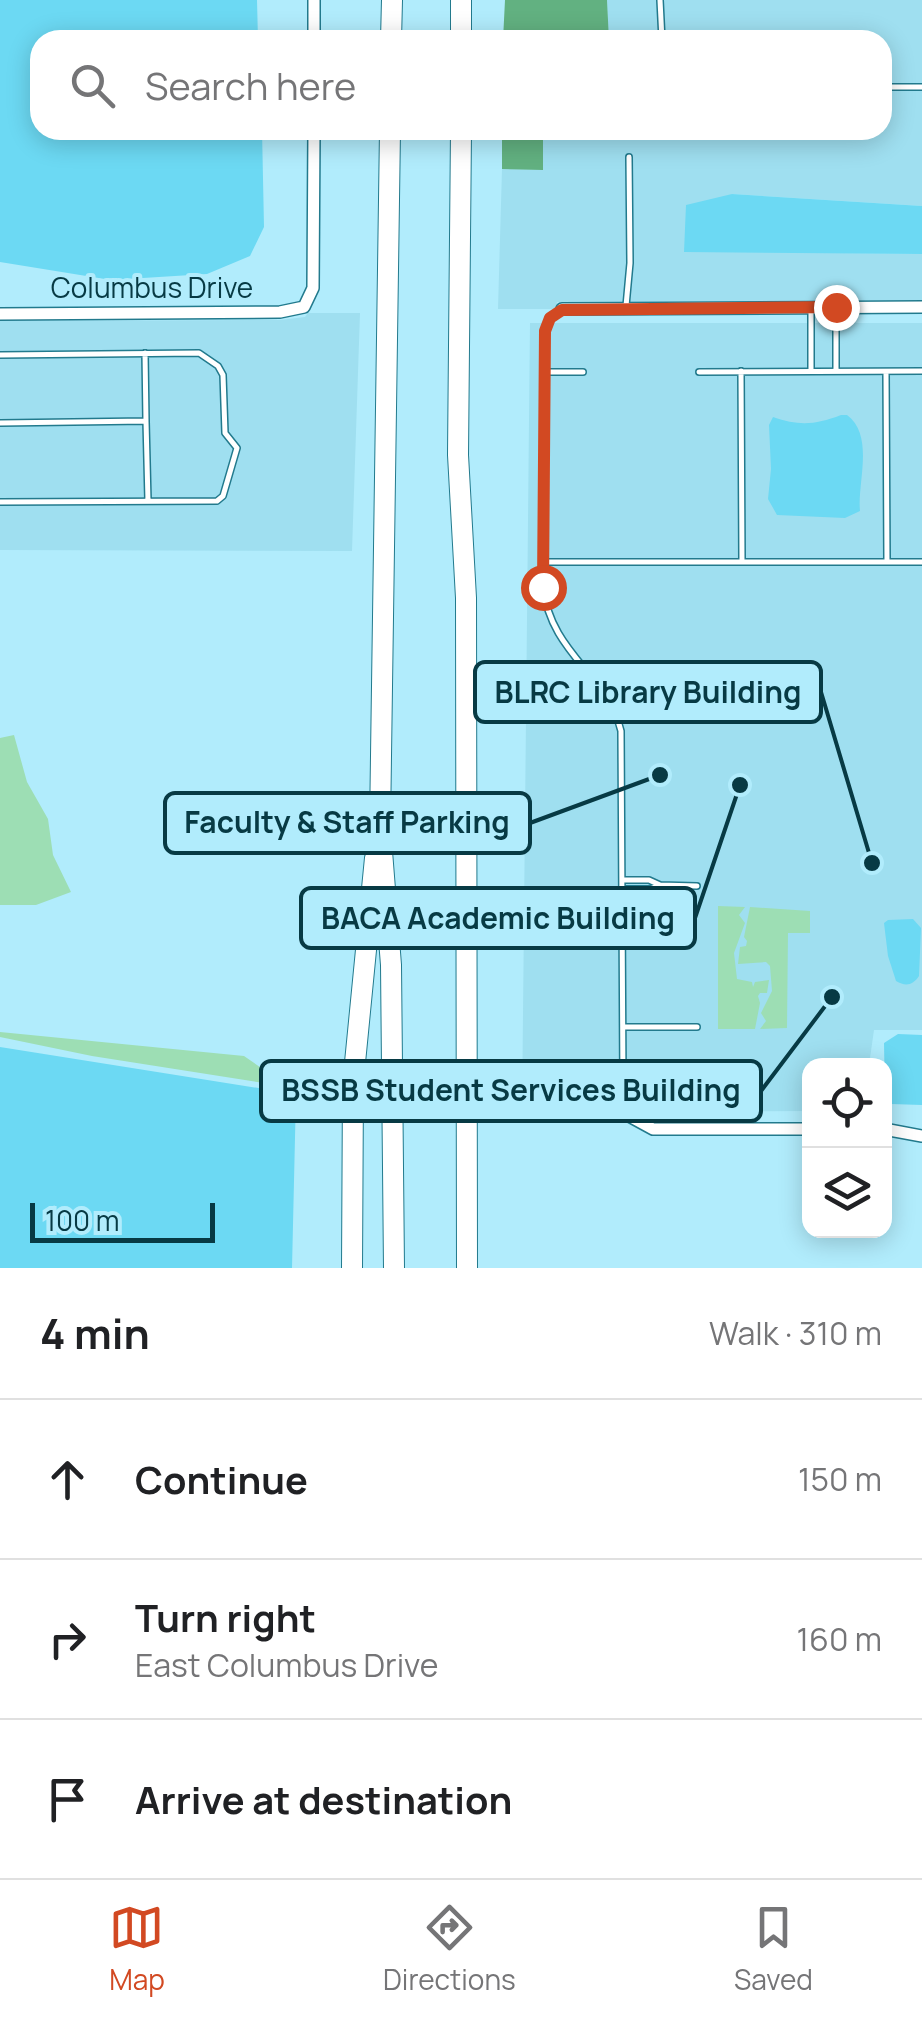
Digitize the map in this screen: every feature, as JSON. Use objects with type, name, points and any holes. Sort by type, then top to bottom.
[{"type":"highway","points":[[391,30],[392,0]]},
{"type":"highway","points":[[461,0],[461,30]]},
{"type":"highway","points":[[390,140],[380,826],[391,965],[394,1268]]},
{"type":"highway","points":[[462,140],[458,456],[466,598],[467,1268]]},
{"type":"highway","points":[[352,1268],[353,1083],[371,878],[380,826]]},
{"type":"street","points":[[314,0],[314,30]]},
{"type":"street","name":"Columbus Drive","points":[[0,314],[280,312],[304,307],[313,288],[314,140]]},
{"type":"street","points":[[562,310],[922,307]]},
{"type":"street","points":[[623,1087],[631,1118],[653,1129],[802,1128]]},
{"type":"street","points":[[892,1130],[922,1136]]},
{"type":"lane","points":[[660,0],[662,30]]},
{"type":"lane","points":[[892,87],[922,87]]},
{"type":"lane","points":[[626,309],[630,263],[629,157]]},
{"type":"lane","points":[[836,307],[836,371]]},
{"type":"lane","points":[[810,370],[811,308]]},
{"type":"lane","points":[[562,310],[546,324],[546,614],[564,644],[616,709],[621,731],[623,1087]]},
{"type":"lane","points":[[145,353],[148,501]]},
{"type":"lane","points":[[0,355],[198,353],[218,366],[225,384],[225,433],[237,448],[223,496],[217,501],[0,502]]},
{"type":"lane","points":[[699,372],[922,371]]},
{"type":"lane","points":[[544,372],[583,372]]},
{"type":"lane","points":[[741,372],[742,562]]},
{"type":"lane","points":[[886,372],[886,562]]},
{"type":"lane","points":[[0,423],[146,421]]},
{"type":"lane","points":[[543,562],[922,562]]},
{"type":"lane","points":[[622,880],[650,880],[660,885]]},
{"type":"lane","points":[[622,889],[697,886]]},
{"type":"lane","points":[[623,1027],[697,1027]]},
{"type":"shaded area","points":[[0,0],[257,0],[258,30],[30,30],[30,140],[262,140],[264,227],[250,256],[207,274],[111,280],[0,262]]},
{"type":"shaded area","points":[[607,0],[922,0],[922,206],[732,194],[684,251],[922,254],[922,300],[557,302],[556,309],[498,309],[502,169],[543,170],[543,140],[892,140],[892,30],[608,30]]},
{"type":"shaded area","points":[[732,194],[922,206],[922,254],[684,252],[686,205]]},
{"type":"shaded area","points":[[308,313],[360,313],[352,551],[0,550],[0,321],[280,320],[305,317]]},
{"type":"shaded area","points":[[530,323],[922,323],[922,1030],[874,1030],[870,1058],[802,1058],[802,1111],[522,1113]]},
{"type":"shaded area","points":[[847,415],[855,424],[863,447],[860,511],[845,518],[777,515],[768,499],[769,425],[773,417],[807,423]]},
{"type":"shaded area","points":[[913,919],[921,928],[919,976],[906,984],[896,981],[884,923]]},
{"type":"shaded area","points":[[898,1034],[922,1035],[922,1105],[892,1104],[892,1058],[884,1058],[884,1043]]},
{"type":"shaded area","points":[[0,1047],[296,1094],[292,1268],[0,1268]]},
{"type":"green space","points":[[505,0],[607,0],[608,30],[504,30]]},
{"type":"green space","points":[[502,140],[543,140],[543,170],[502,169]]},
{"type":"green space","points":[[14,735],[27,782],[48,819],[53,855],[71,892],[36,905],[0,905],[0,738]]},
{"type":"green space","points":[[718,906],[745,907],[739,915],[745,923],[734,953],[737,979],[752,982],[753,987],[755,982],[769,980],[767,993],[758,996],[755,1029],[718,1029]]},
{"type":"green space","points":[[750,907],[810,911],[810,933],[788,933],[787,1028],[760,1029],[766,1021],[761,1013],[772,991],[770,966],[766,962],[738,964],[740,947],[746,946]]},
{"type":"green space","points":[[0,1032],[244,1056],[289,1087],[92,1056],[0,1037]]},
{"type":"place","name":"Faculty & Staff Parking","points":[[660,775]]},
{"type":"place","name":"BACA Academic Building","points":[[740,785]]},
{"type":"place","name":"BLRC Library Building","points":[[872,863]]},
{"type":"place","name":"BSSB Student Services Building","points":[[832,997]]},
{"type":"route","points":[[543,587],[545,331],[555,313],[836,307]]}]
